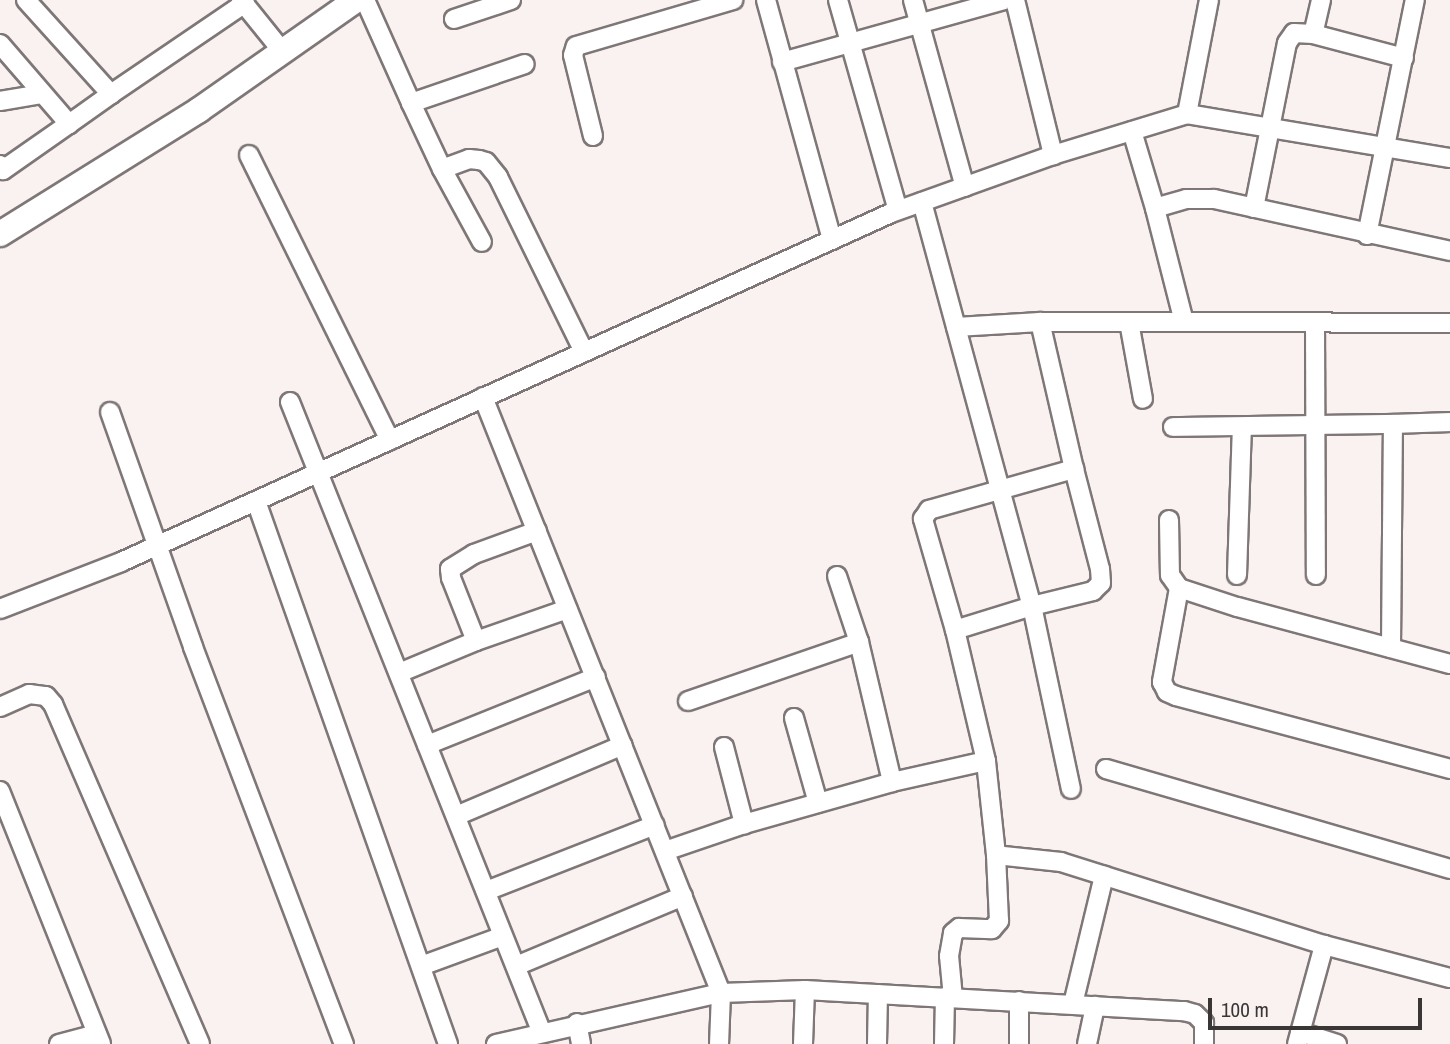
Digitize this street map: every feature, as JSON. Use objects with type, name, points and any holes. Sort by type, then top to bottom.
[{"type":"street","points":[[26,0],[111,94]]},
{"type":"street","points":[[0,234],[199,110],[278,44],[356,0]]},
{"type":"street","points":[[365,0],[442,169],[482,242]]},
{"type":"street","points":[[454,19],[511,0]]},
{"type":"street","points":[[593,135],[573,55],[576,46],[733,0]]},
{"type":"street","points":[[766,0],[832,240]]},
{"type":"street","points":[[838,0],[898,211]]},
{"type":"street","points":[[913,0],[965,187]]},
{"type":"street","points":[[782,62],[851,45],[1004,0]]},
{"type":"street","points":[[1015,0],[1052,155]]},
{"type":"street","points":[[1187,114],[1209,0]]},
{"type":"street","points":[[1313,34],[1321,0]]},
{"type":"street","points":[[1367,234],[1415,0]]},
{"type":"street","points":[[1,169],[243,1],[278,44]]},
{"type":"street","points":[[1254,208],[1290,36],[1298,32],[1313,34],[1404,58]]},
{"type":"street","points":[[0,44],[69,124]]},
{"type":"street","points":[[411,103],[525,64]]},
{"type":"street","points":[[0,101],[42,94]]},
{"type":"street","points":[[0,609],[158,545],[898,211],[1052,155],[1187,114],[1450,158]]},
{"type":"street","points":[[1132,131],[1184,322]]},
{"type":"street","points":[[249,155],[390,440]]},
{"type":"street","points":[[442,169],[469,159],[483,160],[498,177],[584,352]]},
{"type":"street","points":[[1155,208],[1200,198],[1450,251]]},
{"type":"street","points":[[922,202],[1032,606],[1071,789]]},
{"type":"street","points":[[956,327],[1040,322],[1450,323]]},
{"type":"street","points":[[955,630],[1032,606],[1093,591],[1101,583],[1100,569],[1040,322]]},
{"type":"street","points":[[1129,322],[1143,399]]},
{"type":"street","points":[[1315,323],[1316,575]]},
{"type":"street","points":[[483,397],[721,993],[719,1044]]},
{"type":"street","points":[[290,402],[542,1033]]},
{"type":"street","points":[[110,412],[344,1044]]},
{"type":"street","points":[[1173,428],[1317,428],[1450,422]]},
{"type":"street","points":[[1391,648],[1393,424]]},
{"type":"street","points":[[1237,575],[1242,428]]},
{"type":"street","points":[[944,1044],[949,997],[949,956],[953,933],[959,928],[992,929],[999,921],[996,855],[986,761],[955,630],[923,519],[929,510],[1074,469]]},
{"type":"street","points":[[256,501],[448,1044]]},
{"type":"street","points":[[1169,520],[1170,575],[1179,588],[1237,607],[1450,664]]},
{"type":"street","points":[[475,641],[450,578],[450,569],[474,554],[537,531]]},
{"type":"street","points":[[837,576],[859,642],[892,782]]},
{"type":"street","points":[[1179,588],[1163,677],[1167,692],[1450,769]]},
{"type":"street","points":[[399,673],[475,641],[568,609]]},
{"type":"street","points":[[688,701],[859,642]]},
{"type":"street","points":[[427,745],[596,677]]},
{"type":"street","points":[[0,707],[29,694],[47,696],[53,704],[200,1044]]},
{"type":"street","points":[[794,718],[818,803]]},
{"type":"street","points":[[456,816],[623,745]]},
{"type":"street","points":[[724,747],[744,824]]},
{"type":"street","points":[[665,851],[744,824],[892,782],[986,761]]},
{"type":"street","points":[[1106,769],[1450,869]]},
{"type":"street","points":[[0,791],[99,1039],[59,1044]]},
{"type":"street","points":[[485,891],[655,825]]},
{"type":"street","points":[[996,855],[1061,862],[1324,945],[1450,978]]},
{"type":"street","points":[[1073,1004],[1104,876]]},
{"type":"street","points":[[516,966],[683,896]]},
{"type":"street","points":[[421,966],[503,936]]},
{"type":"street","points":[[1324,945],[1298,1038],[1338,1044]]},
{"type":"street","points":[[803,1044],[805,990]]},
{"type":"street","points":[[496,1044],[577,1023],[721,993],[805,990],[1073,1004],[1195,1014],[1204,1023],[1203,1044]]},
{"type":"street","points":[[877,1044],[878,994]]},
{"type":"street","points":[[1019,1001],[1019,1044]]},
{"type":"street","points":[[1087,1044],[1095,1006]]},
{"type":"street","points":[[577,1023],[581,1044]]}]
